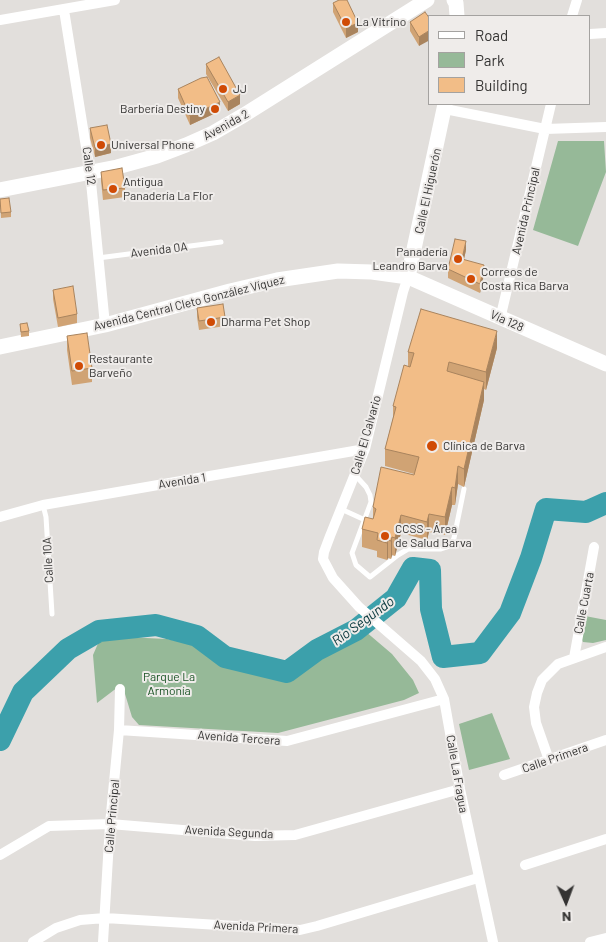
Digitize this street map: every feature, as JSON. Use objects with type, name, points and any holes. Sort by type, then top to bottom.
[{"type":"main road","name":"Avenida 2","points":[[0,190],[157,156],[213,134],[427,0]]},
{"type":"main road","points":[[454,0],[457,15]]},
{"type":"main road","points":[[457,15],[462,0]]},
{"type":"main road","name":"Calle El Higuerón","points":[[408,277],[445,106]]},
{"type":"main road","name":"Avenida Central Cleto González Víquez","points":[[0,347],[105,325],[230,291],[286,279],[338,271],[372,272],[408,277]]},
{"type":"main road","name":"Vía 128","points":[[408,277],[606,364]]},
{"type":"street","points":[[0,20],[115,0]]},
{"type":"street","points":[[572,15],[576,0]]},
{"type":"street","name":"Calle 12","points":[[64,10],[90,172],[105,325]]},
{"type":"street","points":[[591,34],[606,33]]},
{"type":"street","name":"Avenida Principal","points":[[500,319],[551,105]]},
{"type":"street","points":[[445,106],[545,129],[606,127]]},
{"type":"street","name":"Calle El Calvario","points":[[383,627],[359,607],[332,578],[323,559],[324,552],[365,449],[408,277]]},
{"type":"street","name":"Avenida 1","points":[[0,517],[44,505],[365,449]]},
{"type":"street","name":"Calle Cuarta","points":[[574,658],[594,547]]},
{"type":"street","name":"Calle La Fragua","points":[[383,627],[422,661],[435,679],[444,699],[460,789],[492,942]]},
{"type":"street","points":[[549,760],[536,723],[534,707],[542,680],[558,664],[606,647]]},
{"type":"street","name":"Calle Principal","points":[[103,942],[110,824],[119,730],[120,689]]},
{"type":"street","name":"Avenida Tercera","points":[[119,730],[287,741],[444,699]]},
{"type":"street","name":"Calle Primera","points":[[504,775],[606,740]]},
{"type":"street","name":"Avenida Segunda","points":[[0,855],[49,826],[110,824],[255,836],[295,835],[460,789]]},
{"type":"street","points":[[525,865],[606,839]]},
{"type":"street","name":"Avenida Primera","points":[[33,942],[56,928],[80,920],[105,918],[300,930],[478,878]]},
{"type":"street","points":[[590,942],[606,938]]},
{"type":"lane","name":"Avenida 0A","points":[[98,258],[221,242]]},
{"type":"lane","points":[[356,475],[366,487],[371,502],[352,553],[356,565],[370,577],[408,549],[441,549],[450,546],[454,538],[464,488]]},
{"type":"lane","name":"Calle 10A","points":[[44,505],[52,614]]},
{"type":"lane","points":[[341,509],[365,520]]},
{"type":"green space","points":[[558,141],[604,141],[606,172],[578,246],[533,230]]},
{"type":"green space","points":[[585,616],[606,620],[606,640],[593,643],[583,642],[581,638]]},
{"type":"green space","name":"Parque La Armonía","points":[[365,631],[392,654],[413,680],[419,693],[404,700],[278,733],[139,725],[132,717],[122,684],[97,703],[93,655],[100,639],[125,637],[167,639],[196,645],[221,663],[285,681]]},
{"type":"green space","points":[[492,713],[510,759],[469,770],[459,724]]},
{"type":"building","points":[[339,0],[347,0],[358,23],[346,28],[333,3]]},
{"type":"building","points":[[425,12],[428,16],[428,31],[419,37],[410,22]]},
{"type":"building","points":[[219,57],[240,95],[228,102],[206,64]]},
{"type":"building","points":[[207,77],[220,102],[190,116],[178,89]]},
{"type":"building","points":[[107,125],[111,144],[95,148],[90,128]]},
{"type":"building","points":[[122,168],[125,188],[103,190],[101,172]]},
{"type":"building","points":[[9,198],[11,212],[1,213],[0,199]]},
{"type":"building","points":[[455,239],[466,241],[462,259],[484,265],[480,284],[448,269]]},
{"type":"building","points":[[73,286],[77,314],[58,318],[53,290]]},
{"type":"building","points":[[223,304],[225,317],[199,321],[197,308]]},
{"type":"building","name":"Clínica de Barva","points":[[421,309],[497,331],[486,372],[449,362],[447,371],[484,382],[464,469],[458,466],[455,488],[452,487],[445,517],[429,514],[427,522],[401,515],[395,538],[392,537],[391,541],[388,540],[387,543],[377,540],[378,533],[362,529],[365,517],[373,519],[376,509],[373,507],[381,467],[414,475],[419,457],[385,449],[396,407],[393,406],[404,365],[410,367],[414,353],[408,352]]},
{"type":"building","points":[[27,323],[29,331],[21,332],[20,324]]},
{"type":"building","points":[[87,333],[92,368],[72,371],[67,336]]},
{"type":"waterway","name":"Río Segundo","points":[[0,740],[23,692],[68,649],[99,631],[156,625],[197,636],[225,657],[287,672],[317,650],[356,630],[396,598],[413,568],[430,570],[431,609],[443,657],[480,653],[510,613],[531,558],[546,509],[586,512],[606,503]]},
{"type":"place","name":"La Vitrino","points":[[346,22]]},
{"type":"place","name":"JJ","points":[[223,89]]},
{"type":"place","name":"Barbería Destiny","points":[[215,109]]},
{"type":"place","name":"Universal Phone","points":[[101,145]]},
{"type":"place","name":"Antigua Panadería La Flor","points":[[113,189]]},
{"type":"place","name":"Panadería Leandro Barva","points":[[458,259]]},
{"type":"place","name":"Correos de Costa Rica Barva","points":[[471,279]]},
{"type":"place","name":"Dharma Pet Shop","points":[[211,322]]},
{"type":"place","name":"Restaurante Barveño","points":[[79,366]]},
{"type":"place","name":"Clínica de Barva","points":[[432,446]]},
{"type":"place","name":"CCSS - Área de Salud Barva","points":[[385,536]]}]
